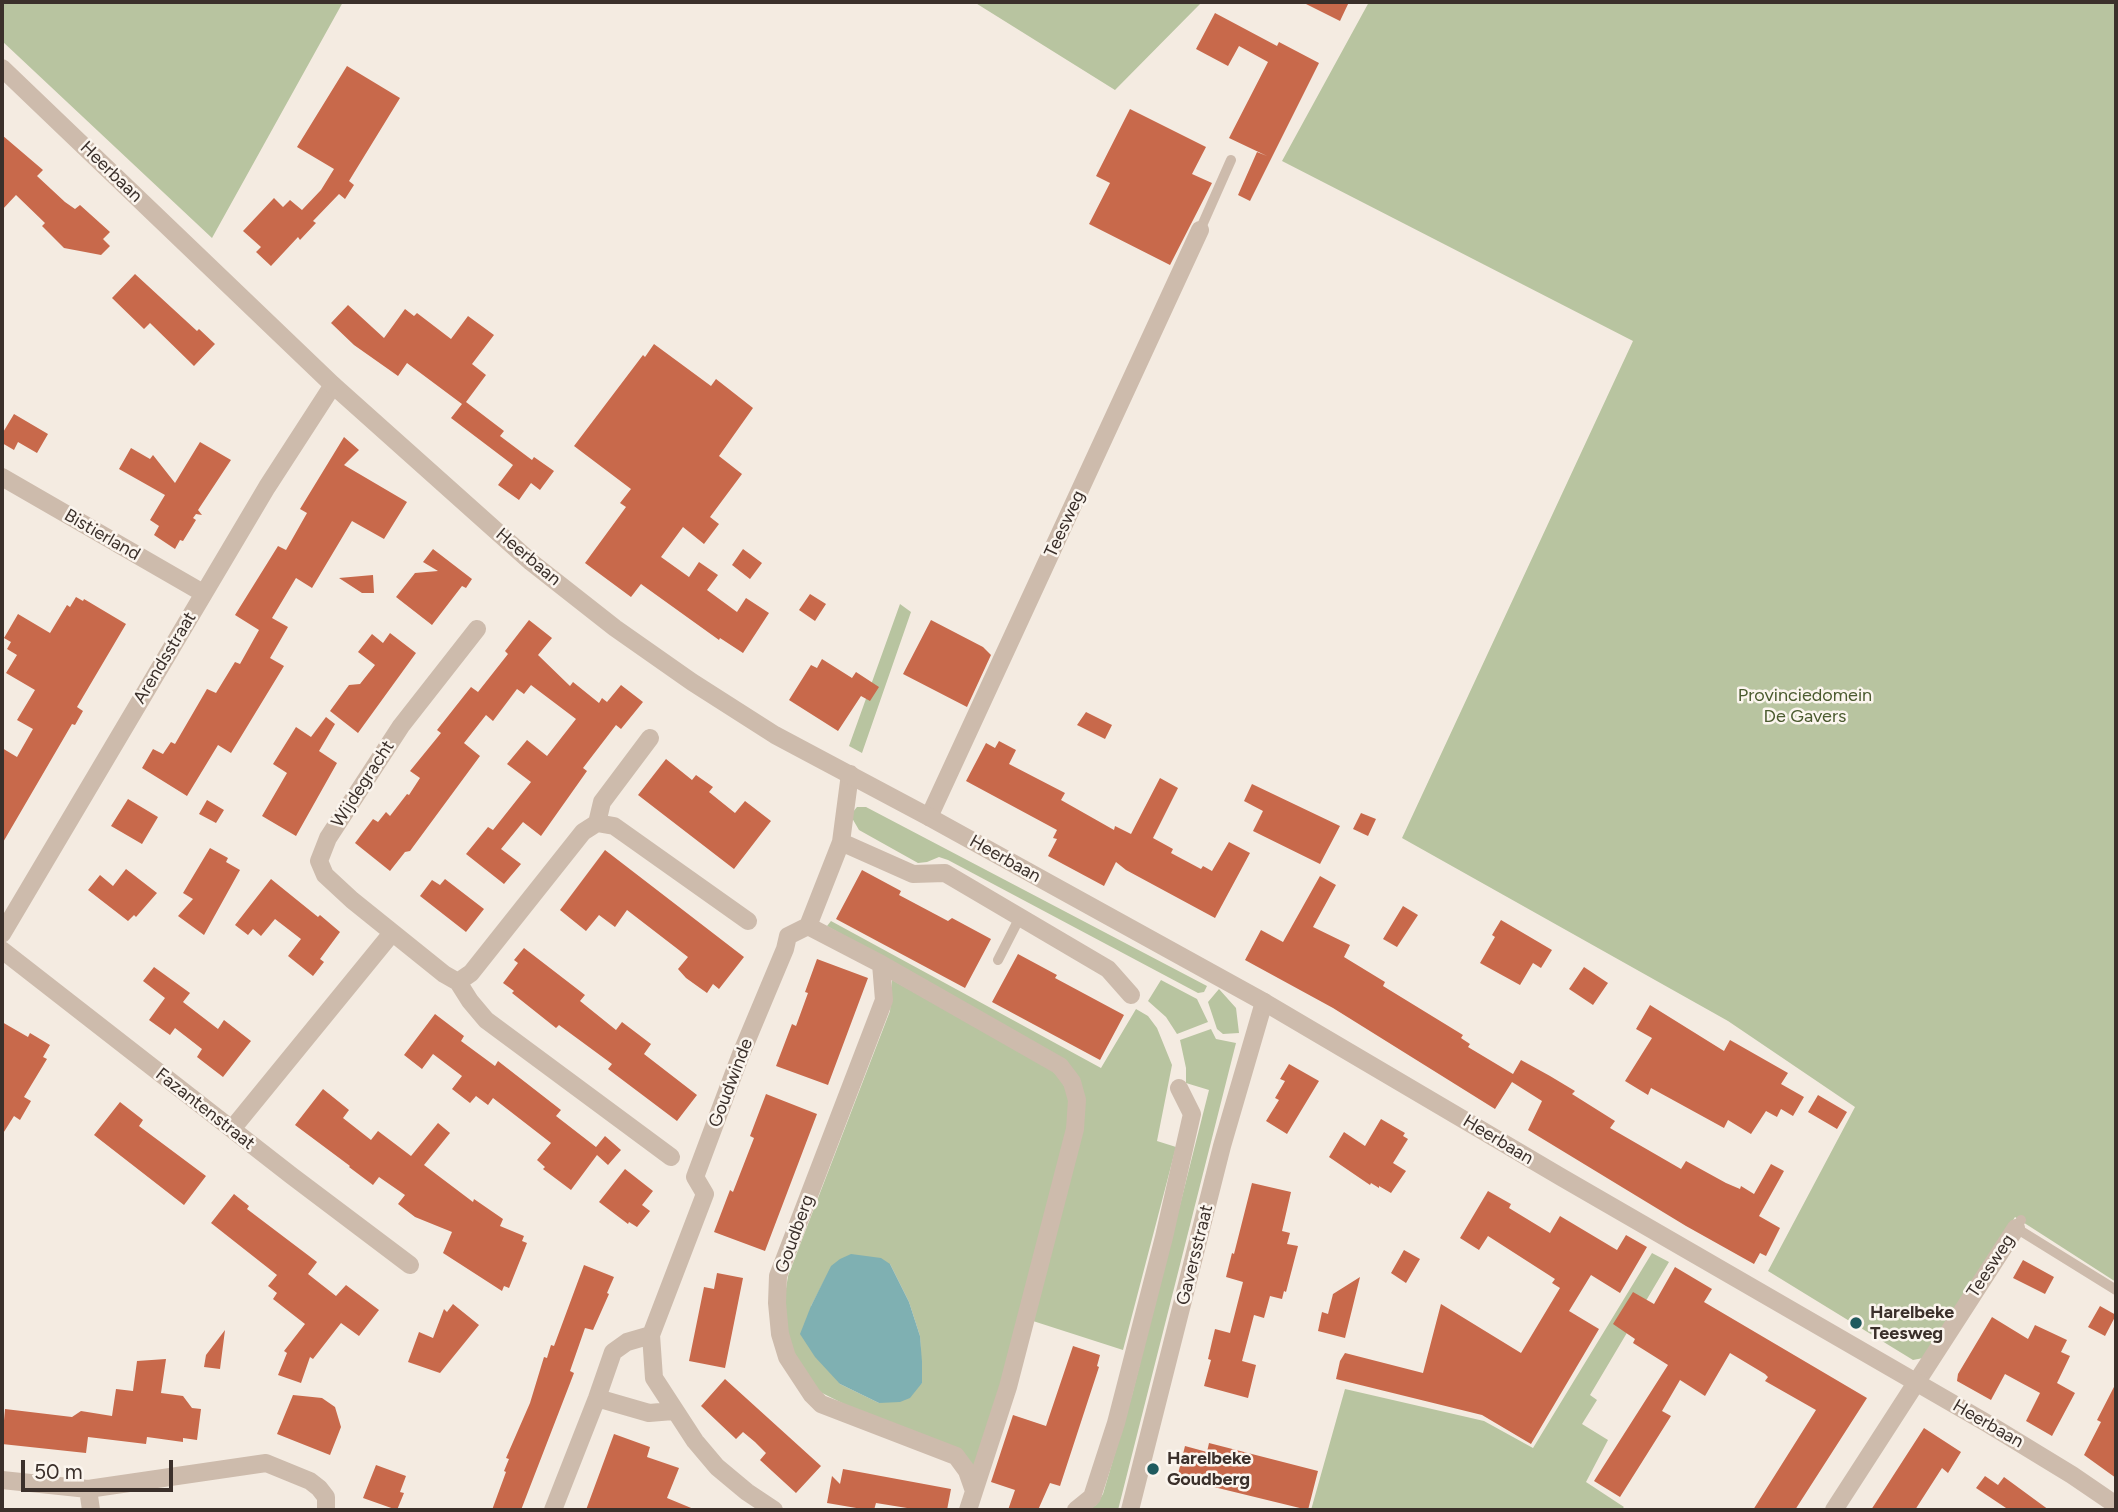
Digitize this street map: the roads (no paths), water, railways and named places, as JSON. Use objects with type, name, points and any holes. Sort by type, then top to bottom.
[{"type":"street","name":"Heerbaan","points":[[2,68],[333,385],[531,562],[615,628],[692,682],[775,735],[1264,1002],[2060,1467],[2116,1505]]},
{"type":"street","name":"Teesweg","points":[[929,817],[1200,230]]},
{"type":"street","name":"Arendsstraat","points":[[2,934],[203,593],[333,385]]},
{"type":"street","name":"Bistierland","points":[[2,477],[203,593]]},
{"type":"street","name":"Wijdegracht","points":[[477,629],[401,726],[328,838],[319,861],[325,875],[392,933],[458,982],[486,1020],[671,1157]]},
{"type":"street","points":[[597,823],[602,802],[650,738]]},
{"type":"street","name":"Goudwinde","points":[[673,1411],[654,1378],[651,1335],[705,1194],[695,1177],[741,1054],[788,936],[808,926],[841,842],[850,774]]},
{"type":"street","points":[[458,982],[471,973],[583,832],[597,823],[614,826],[748,921]]},
{"type":"street","points":[[841,842],[913,874],[945,873],[1108,969],[1131,995]]},
{"type":"street","points":[[808,926],[881,964],[1060,1066],[1072,1082],[1077,1100],[1075,1129],[1008,1387],[968,1510]]},
{"type":"street","points":[[232,1129],[392,933]]},
{"type":"street","name":"Fazantenstraat","points":[[2,950],[410,1265]]},
{"type":"street","name":"Goudberg","points":[[881,964],[884,1000],[778,1276],[780,1334],[786,1357],[821,1404],[956,1456],[967,1471],[974,1491]]},
{"type":"street","name":"Gaversstraat","points":[[1130,1510],[1222,1146],[1264,1002]]},
{"type":"street","points":[[1076,1510],[1092,1497],[1116,1423],[1164,1237],[1192,1114],[1179,1088]]},
{"type":"street","name":"Teesweg","points":[[1834,1510],[2018,1224]]},
{"type":"street","points":[[553,1510],[613,1352],[627,1342],[651,1335]]},
{"type":"street","points":[[597,1398],[649,1413],[673,1411],[717,1466],[772,1510]]},
{"type":"street","points":[[2,1480],[88,1489],[266,1463],[310,1481],[319,1488],[326,1497],[326,1510]]},
{"type":"street","points":[[88,1489],[91,1510]]},
{"type":"lane","points":[[1200,230],[1231,160]]},
{"type":"lane","points":[[998,960],[1020,917]]},
{"type":"lane","points":[[2018,1224],[2116,1290]]},
{"type":"water","points":[[851,1254],[881,1258],[890,1264],[909,1302],[920,1336],[922,1383],[910,1398],[900,1402],[879,1403],[840,1384],[815,1357],[800,1334],[831,1266]]},
{"type":"place","name":"Harelbeke Teesweg","points":[[1856,1323]]},
{"type":"place","name":"Harelbeke Goudberg","points":[[1153,1469]]},
{"type":"park label","name":"Provinciedomein De Gavers","points":[[1805,706]]}]
